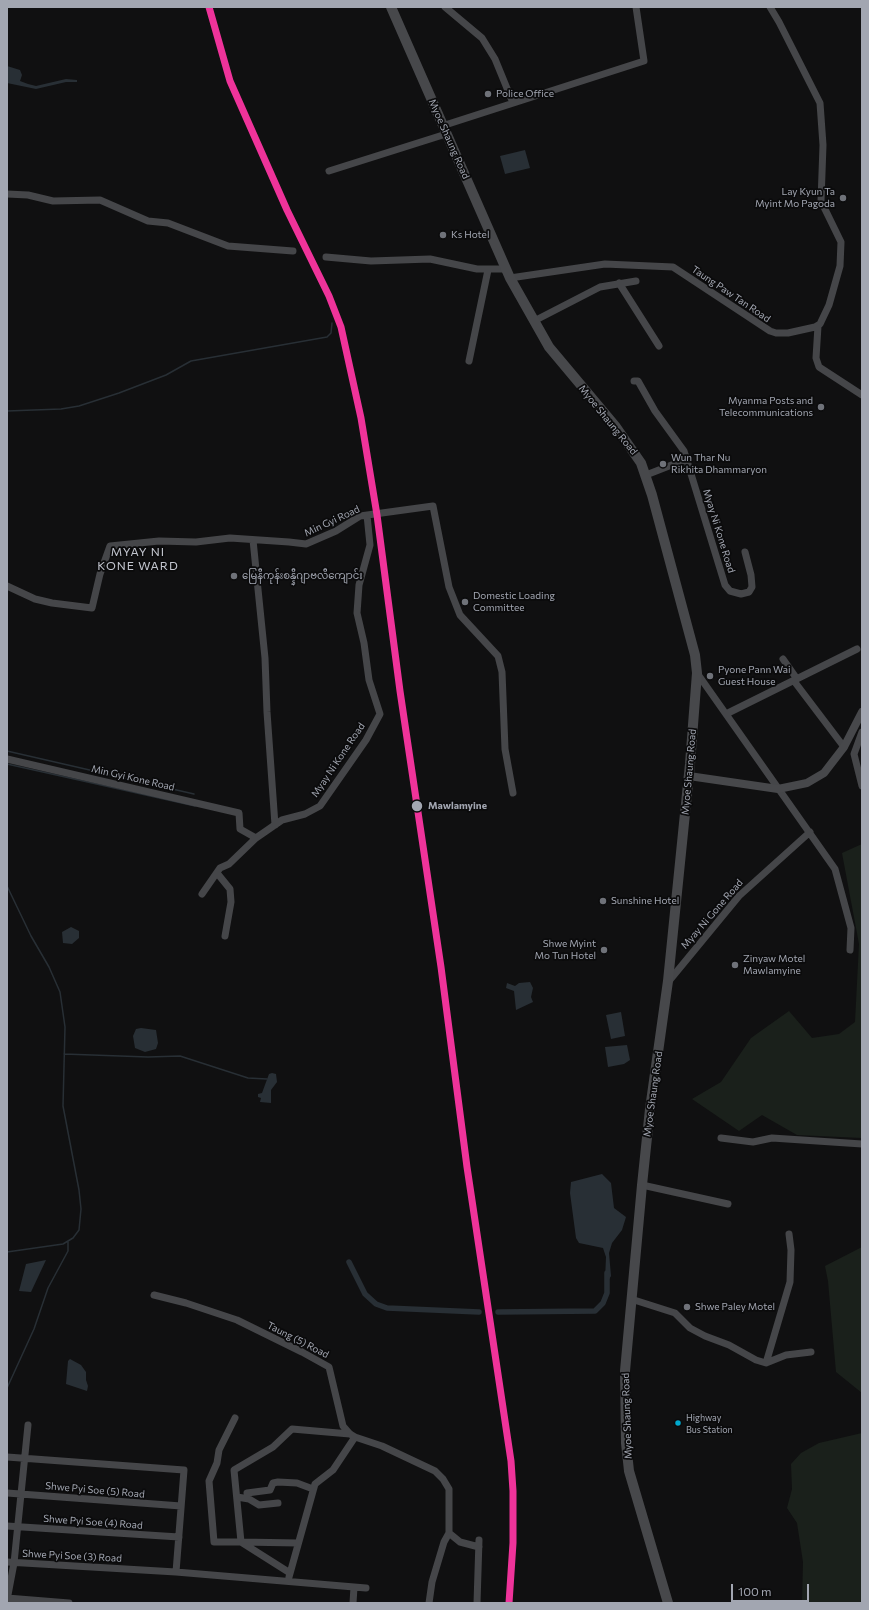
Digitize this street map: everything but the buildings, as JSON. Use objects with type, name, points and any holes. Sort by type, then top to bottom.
[{"type":"highway","name":"Myoe Shaung Road","points":[[391,7],[508,274],[549,347],[632,448],[646,475],[695,654],[697,674],[689,776],[668,981],[650,1109],[625,1371],[626,1443],[629,1471],[668,1603]]},
{"type":"main road","points":[[689,776],[778,788],[806,783],[824,773],[844,747],[862,712]]},
{"type":"street","points":[[445,7],[482,38],[495,59],[513,103]]},
{"type":"street","points":[[329,171],[444,130],[513,103],[644,61],[636,7]]},
{"type":"street","points":[[770,7],[820,103],[823,146],[821,201],[841,242],[840,266],[829,305],[823,320],[818,326],[816,358],[819,367],[862,395]]},
{"type":"street","points":[[7,194],[28,195],[53,201],[100,200],[148,221],[168,223],[228,246],[293,251]]},
{"type":"street","name":"Taung Paw Tan Road","points":[[326,257],[371,261],[430,259],[508,274],[606,264],[673,266],[770,331],[776,333],[788,333],[818,326]]},
{"type":"street","points":[[469,361],[488,270]]},
{"type":"street","points":[[534,321],[600,287],[636,281]]},
{"type":"street","points":[[619,284],[659,346]]},
{"type":"street","points":[[634,381],[638,381],[687,459],[725,585],[730,590],[741,594],[749,592],[752,587],[751,575],[745,552]]},
{"type":"street","points":[[646,475],[687,459]]},
{"type":"street","name":"Min Gyi Road","points":[[7,586],[35,599],[52,603],[92,608],[100,574],[110,546],[159,541],[196,542],[230,538],[306,544],[336,531],[360,516],[433,506],[449,587],[460,615],[498,656],[502,672],[505,749],[513,793]]},
{"type":"street","name":"Myay Ni Kone Road","points":[[202,894],[220,868],[229,864],[256,838],[282,820],[305,814],[320,806],[366,740],[380,714],[369,680],[364,642],[357,613],[359,585],[370,545],[368,515]]},
{"type":"street","points":[[253,540],[265,658],[267,712],[275,825]]},
{"type":"street","points":[[726,714],[857,649]]},
{"type":"street","points":[[783,659],[795,680],[844,747]]},
{"type":"street","points":[[697,674],[835,869],[852,928],[850,950]]},
{"type":"street","points":[[862,732],[854,754],[862,786]]},
{"type":"street","points":[[7,758],[238,813],[240,829],[256,838]]},
{"type":"street","name":"Myay Ni Gone Road","points":[[668,981],[739,896],[810,832]]},
{"type":"street","points":[[217,873],[230,889],[231,902],[225,936]]},
{"type":"street","points":[[721,1138],[753,1142],[772,1138],[862,1144]]},
{"type":"street","points":[[642,1184],[728,1204]]},
{"type":"street","points":[[766,1363],[790,1282],[791,1250],[789,1234]]},
{"type":"street","name":"Taung (5) Road","points":[[154,1295],[186,1303],[237,1320],[329,1367],[343,1426],[353,1435]]},
{"type":"street","points":[[632,1300],[675,1313],[690,1328],[705,1336],[729,1345],[756,1360],[766,1363],[786,1355],[811,1352]]},
{"type":"street","points":[[235,1418],[219,1450],[217,1463],[208,1481],[214,1542],[298,1543]]},
{"type":"street","points":[[28,1425],[20,1494],[18,1527],[10,1562],[7,1598],[69,1603]]},
{"type":"street","points":[[241,1542],[234,1470],[273,1447],[292,1429],[353,1435],[382,1446],[435,1471],[443,1479],[449,1489],[449,1533],[444,1542],[432,1582],[429,1603]]},
{"type":"street","points":[[288,1581],[314,1484],[333,1470],[353,1435]]},
{"type":"street","points":[[7,1457],[184,1470],[176,1572]]},
{"type":"street","points":[[247,1492],[270,1490],[274,1482],[297,1483],[313,1489]]},
{"type":"street","name":"Shwe Pyi Soe (5) Road","points":[[7,1493],[181,1506]]},
{"type":"street","points":[[237,1497],[249,1499],[259,1505],[278,1502]]},
{"type":"street","name":"Shwe Pyi Soe (4) Road","points":[[7,1526],[179,1537]]},
{"type":"street","points":[[449,1533],[460,1542],[479,1543],[477,1603]]},
{"type":"street","points":[[241,1542],[290,1573]]},
{"type":"street","points":[[10,1562],[176,1572],[366,1588]]},
{"type":"street","points":[[352,1603],[354,1587]]},
{"type":"shaded area","points":[[7,66],[20,70],[22,75],[20,81],[36,86],[66,79],[77,80],[77,82],[66,82],[36,89],[7,83]]},
{"type":"shaded area","points":[[525,150],[530,168],[505,174],[500,156]]},
{"type":"shaded area","points":[[862,844],[862,1138],[797,1135],[762,1115],[739,1131],[692,1099],[721,1082],[751,1038],[789,1011],[812,1038],[839,1034],[855,1022],[859,944],[842,853]]},
{"type":"shaded area","points":[[71,927],[79,931],[79,938],[72,944],[63,943],[62,932]]},
{"type":"shaded area","points":[[530,982],[533,988],[531,997],[533,1002],[516,1010],[514,991],[506,988],[507,983],[515,986],[519,983]]},
{"type":"shaded area","points":[[621,1012],[625,1036],[611,1039],[606,1015]]},
{"type":"shaded area","points":[[141,1028],[156,1030],[158,1043],[156,1049],[145,1052],[135,1048],[133,1036],[136,1029]]},
{"type":"shaded area","points":[[627,1045],[630,1060],[624,1064],[608,1067],[605,1047]]},
{"type":"shaded area","points":[[269,1074],[276,1074],[277,1082],[271,1090],[271,1103],[260,1102],[261,1098],[258,1097],[258,1094],[262,1093]]},
{"type":"shaded area","points":[[602,1174],[611,1183],[614,1208],[626,1217],[622,1230],[612,1243],[609,1253],[611,1276],[608,1281],[605,1280],[606,1257],[603,1248],[579,1243],[576,1238],[570,1193],[571,1182]]},
{"type":"shaded area","points":[[862,1247],[862,1393],[836,1372],[828,1281],[825,1266]]},
{"type":"shaded area","points":[[46,1260],[31,1292],[19,1291],[26,1264]]},
{"type":"shaded area","points":[[70,1359],[81,1365],[86,1372],[88,1386],[87,1391],[66,1384],[68,1361]]},
{"type":"shaded area","points":[[862,1433],[862,1603],[802,1603],[803,1562],[797,1523],[787,1508],[792,1489],[791,1464],[801,1453],[819,1443]]},
{"type":"waterway","points":[[7,411],[61,409],[79,406],[166,375],[191,361],[327,337],[331,333],[332,323]]},
{"type":"waterway","points":[[7,751],[194,794]]},
{"type":"waterway","points":[[7,764],[195,806]]},
{"type":"waterway","points":[[7,886],[31,936],[49,967],[60,992],[65,1027],[63,1106],[79,1190],[81,1209],[79,1230],[73,1238],[63,1244],[7,1252]]},
{"type":"waterway","points":[[64,1054],[148,1057],[180,1056],[248,1078],[267,1079]]},
{"type":"waterway","points":[[7,1388],[34,1329],[48,1288],[68,1251],[68,1241]]},
{"type":"waterway","points":[[349,1262],[365,1294],[376,1304],[387,1308],[479,1312]]},
{"type":"waterway","points":[[498,1312],[595,1311],[603,1303],[607,1293],[607,1273]]},
{"type":"transit line","points":[[209,7],[230,81],[287,210],[329,296],[341,327],[361,418],[377,515],[400,691],[441,967],[467,1167],[511,1461],[513,1491],[513,1543],[509,1603]]},
{"type":"place","name":"Police Office","points":[[488,94]]},
{"type":"place","name":"Lay Kyun Ta Myint Mo Pagoda","points":[[843,198]]},
{"type":"place","name":"Ks Hotel","points":[[443,235]]},
{"type":"place","name":"Myanma Posts and Telecommunications","points":[[821,407]]},
{"type":"place","name":"Wun Thar Nu Rikhita Dhammaryon","points":[[663,464]]},
{"type":"place","name":"မြေနီကုန်းစန္နီဂျာဗလီကျောင်း","points":[[234,576]]},
{"type":"place","name":"Domestic Loading Committee","points":[[465,602]]},
{"type":"place","name":"Pyone Pann Wai Guest House","points":[[710,676]]},
{"type":"place","name":"Mawlamyine","points":[[417,806]]},
{"type":"place","name":"Sunshine Hotel","points":[[603,901]]},
{"type":"place","name":"Shwe Myint Mo Tun Hotel","points":[[604,950]]},
{"type":"place","name":"Zinyaw Motel Mawlamyine","points":[[735,965]]},
{"type":"place","name":"Shwe Paley Motel","points":[[687,1307]]},
{"type":"place","name":"Highway Bus Station","points":[[678,1423]]},
{"type":"district","name":"MYAY NI KONE WARD","points":[[138,559]]}]
